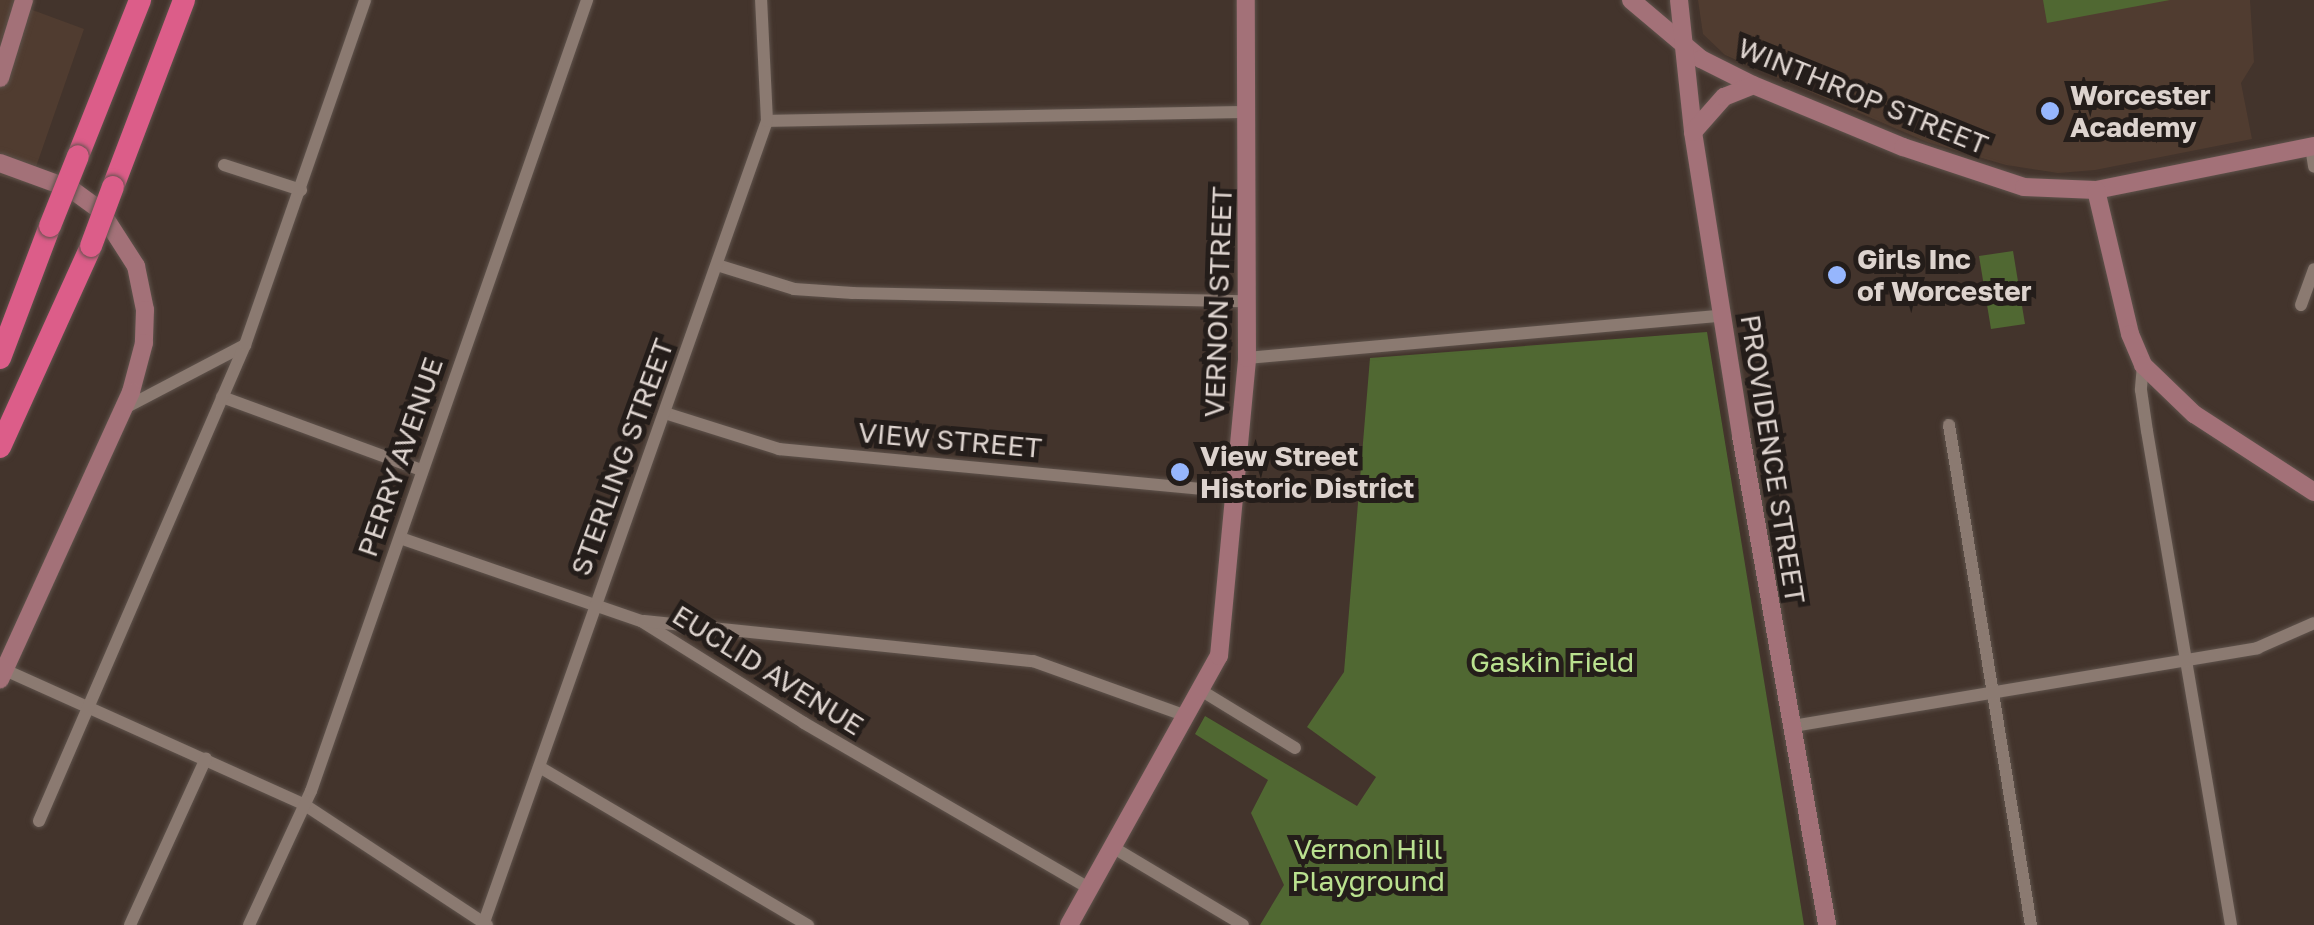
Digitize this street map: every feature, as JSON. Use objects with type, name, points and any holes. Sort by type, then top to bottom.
[{"type":"highway","points":[[0,358],[140,0]]},
{"type":"highway","points":[[0,446],[92,246],[184,0]]},
{"type":"highway","points":[[0,325],[50,226]]},
{"type":"street","points":[[0,78],[24,0]]},
{"type":"street","points":[[39,821],[245,344],[365,0]]},
{"type":"street","name":"PERRY AVENUE","points":[[249,925],[305,805],[587,0]]},
{"type":"street","name":"STERLING STREET","points":[[485,924],[766,122],[761,0]]},
{"type":"street","name":"VERNON STREET","points":[[1069,925],[1219,656],[1247,358],[1250,112],[1246,0]]},
{"type":"street","name":"WINTHROP STREET","points":[[1631,0],[1701,59],[1752,84],[1974,174],[2024,187],[2096,190],[2313,146]]},
{"type":"street","name":"PROVIDENCE STREET","points":[[1679,0],[1693,132],[1722,316],[1826,925]]},
{"type":"street","points":[[1693,132],[1724,97],[1752,84]]},
{"type":"street","points":[[766,122],[1250,112]]},
{"type":"street","points":[[2313,146],[2314,167]]},
{"type":"street","points":[[0,163],[50,179],[86,198],[114,227],[130,254],[144,294],[145,325],[140,360],[124,409],[2,675],[88,707],[305,805],[485,924]]},
{"type":"street","points":[[224,165],[301,190]]},
{"type":"street","points":[[2096,190],[2130,334],[2143,366],[2194,414],[2314,492]]},
{"type":"street","points":[[717,265],[794,288],[853,293],[1249,301]]},
{"type":"street","points":[[2301,304],[2314,269]]},
{"type":"street","points":[[1247,358],[1722,316]]},
{"type":"street","points":[[124,409],[245,344]]},
{"type":"street","points":[[2143,366],[2141,390],[2231,925]]},
{"type":"street","points":[[222,397],[422,470]]},
{"type":"street","name":"VIEW STREET","points":[[664,413],[779,449],[1237,492]]},
{"type":"street","points":[[1948,425],[2031,925]]},
{"type":"street","name":"EUCLID AVENUE","points":[[400,538],[596,602],[641,621],[1090,889]]},
{"type":"street","points":[[641,621],[1033,661],[1187,716]]},
{"type":"street","points":[[1793,726],[2186,662],[2273,644],[2314,622]]},
{"type":"street","points":[[1202,692],[1294,748]]},
{"type":"street","points":[[130,925],[206,758]]},
{"type":"street","points":[[541,768],[808,925]]},
{"type":"street","points":[[1114,848],[1243,925]]},
{"type":"shaded area","points":[[0,0],[20,0],[19,5],[84,29],[30,184],[0,176]]},
{"type":"shaded area","name":"Worcester Academy","points":[[1698,0],[2250,0],[2254,62],[2241,83],[2252,139],[2095,170],[2058,173],[2006,165],[1927,142],[1725,55],[1703,34]]},
{"type":"green space","points":[[2043,0],[2170,0],[2047,23]]},
{"type":"green space","points":[[2013,251],[2025,324],[1991,329],[1979,256]]},
{"type":"green space","name":"Gaskin Field","points":[[1707,332],[1804,925],[1260,925],[1284,885],[1251,813],[1268,780],[1195,734],[1205,716],[1357,806],[1376,777],[1307,727],[1344,672],[1370,358]]},
{"type":"place","name":"Worcester Academy","points":[[2050,111]]},
{"type":"place","name":"Girls Inc of Worcester","points":[[1837,275]]},
{"type":"place","name":"View Street Historic District","points":[[1180,472]]},
{"type":"park label","name":"Vernon Hill Playground","points":[[1368,865]]}]
